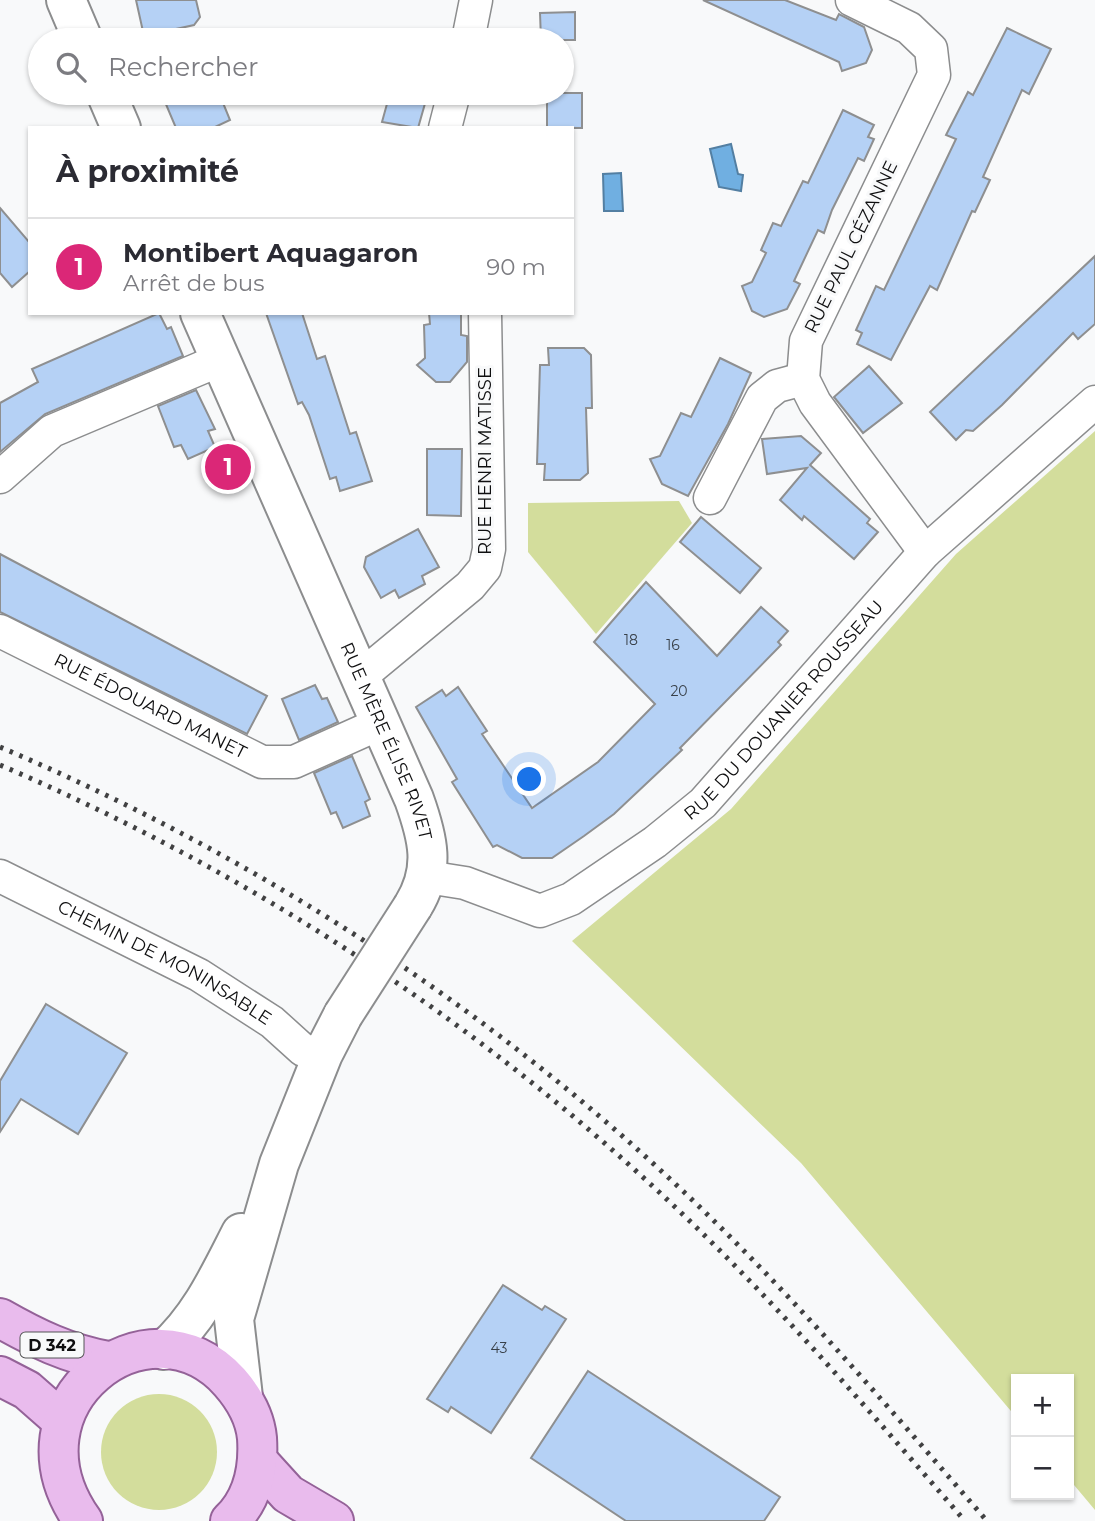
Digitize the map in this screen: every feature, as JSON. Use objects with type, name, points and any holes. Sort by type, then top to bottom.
[{"type":"main road","name":"D 342","points":[[0,1318],[35,1338],[76,1356],[108,1362]]},
{"type":"main road","points":[[83,1521],[68,1502],[58,1476],[55,1447],[60,1419],[71,1396],[87,1376],[108,1362],[135,1352],[164,1350],[195,1357],[222,1373],[243,1397],[256,1427],[258,1461],[252,1489],[229,1521]]},
{"type":"main road","name":"D 342","points":[[0,1376],[27,1390],[60,1419]]},
{"type":"main road","points":[[258,1461],[288,1494],[334,1521]]},
{"type":"street","points":[[66,0],[78,28]]},
{"type":"street","points":[[470,28],[476,0]]},
{"type":"street","name":"RUE PAUL CÉZANNE","points":[[803,379],[806,341],[934,75],[932,49],[909,28],[852,0]]},
{"type":"street","points":[[111,105],[120,126]]},
{"type":"street","points":[[446,126],[451,105]]},
{"type":"street","name":"RUE MÈRE ÉLISE RIVET","points":[[201,315],[381,723],[426,833],[420,891]]},
{"type":"street","name":"RUE HENRI MATISSE","points":[[360,677],[470,586],[485,568],[489,549],[485,315]]},
{"type":"street","points":[[0,477],[52,431],[220,360]]},
{"type":"street","points":[[710,498],[762,398],[777,386],[803,379],[815,404],[925,552]]},
{"type":"street","name":"RUE DU DOUANIER ROUSSEAU","points":[[420,891],[465,883],[540,911],[571,899],[655,842],[704,803],[925,552],[1095,402]]},
{"type":"street","name":"RUE ÉDOUARD MANET","points":[[0,631],[262,762],[294,762],[381,723]]},
{"type":"street","name":"CHEMIN DE MONINSABLE","points":[[0,876],[199,975],[272,1022],[303,1050],[323,1054]]},
{"type":"street","points":[[243,1397],[234,1320],[279,1164],[323,1054],[342,1015],[420,891]]},
{"type":"street","points":[[164,1350],[183,1333],[201,1309],[279,1164]]},
{"type":"green space","points":[[1095,431],[1095,1510],[1074,1485],[1074,1374],[1011,1374],[1011,1411],[801,1163],[572,941],[731,809],[956,554]]},
{"type":"green space","points":[[679,501],[692,523],[596,634],[528,552],[528,503]]},
{"type":"green space","points":[[159,1394],[181,1398],[200,1411],[213,1430],[217,1452],[213,1474],[200,1493],[181,1506],[159,1510],[137,1506],[118,1493],[105,1474],[101,1452],[105,1430],[118,1411],[137,1398]]},
{"type":"water","points":[[731,144],[738,174],[743,175],[741,191],[719,187],[710,149]]},
{"type":"water","points":[[621,173],[623,211],[604,211],[603,174]]},
{"type":"building","points":[[136,0],[196,0],[200,17],[194,25],[180,28],[142,28]]},
{"type":"building","points":[[703,0],[785,0],[836,20],[839,14],[864,27],[872,50],[866,63],[842,71],[839,62]]},
{"type":"building","points":[[575,12],[575,40],[574,28],[541,28],[540,13]]},
{"type":"building","points":[[1007,28],[1051,49],[1029,94],[1022,90],[983,177],[990,180],[975,212],[972,211],[937,290],[930,286],[891,360],[857,344],[862,333],[856,330],[876,286],[884,290],[956,139],[946,135],[968,92],[973,95]]},
{"type":"building","points":[[574,93],[582,93],[582,128],[547,126],[547,105],[574,105]]},
{"type":"building","points":[[166,105],[224,105],[230,120],[217,126],[175,126]]},
{"type":"building","points":[[387,105],[425,105],[419,126],[382,122]]},
{"type":"building","points":[[843,110],[874,125],[868,137],[874,139],[864,161],[858,158],[832,210],[824,233],[818,230],[794,281],[800,284],[787,309],[764,317],[752,311],[742,286],[752,282],[766,253],[761,250],[773,223],[781,226],[803,181],[808,183]]},
{"type":"building","points":[[0,208],[28,241],[28,273],[12,287],[0,273]]},
{"type":"building","points":[[1095,256],[1095,324],[1078,339],[1073,333],[1002,405],[973,431],[966,430],[956,440],[930,412]]},
{"type":"building","points":[[154,315],[160,315],[167,329],[171,327],[183,356],[45,414],[0,452],[0,403],[38,382],[32,369]]},
{"type":"building","points":[[267,315],[303,315],[317,359],[325,356],[350,434],[356,432],[372,481],[340,491],[336,477],[330,479],[309,415],[302,402],[298,404]]},
{"type":"building","points":[[429,315],[461,315],[461,335],[467,336],[467,362],[450,382],[436,382],[417,365],[425,358],[424,325],[430,324]]},
{"type":"building","points":[[548,348],[584,348],[591,355],[592,408],[586,408],[588,473],[580,480],[544,480],[545,464],[537,464],[540,365],[549,365]]},
{"type":"building","points":[[720,358],[751,373],[728,424],[688,496],[662,484],[650,459],[660,456],[681,413],[691,417]]},
{"type":"building","points":[[869,366],[902,403],[863,433],[834,397]]},
{"type":"building","points":[[196,390],[215,429],[208,431],[215,447],[188,459],[181,445],[174,447],[158,406]]},
{"type":"building","points":[[801,436],[821,453],[810,465],[870,519],[867,523],[878,532],[854,559],[804,516],[802,520],[780,500],[807,468],[767,474],[762,439]]},
{"type":"building","points":[[427,449],[462,449],[461,516],[427,515]]},
{"type":"building","points":[[701,517],[761,568],[740,593],[680,542]]},
{"type":"building","points":[[418,529],[439,567],[422,576],[425,584],[399,598],[395,590],[381,598],[364,567],[366,557]]},
{"type":"building","points":[[0,554],[267,696],[247,734],[0,612]]},
{"type":"building","points":[[646,582],[717,656],[761,607],[788,631],[778,642],[781,645],[680,748],[682,750],[614,814],[584,836],[552,858],[522,858],[497,845],[493,847],[452,782],[457,779],[416,707],[442,690],[446,696],[458,687],[487,731],[482,734],[532,808],[598,762],[655,704],[594,642]]},
{"type":"building","points":[[315,685],[322,699],[327,698],[338,722],[299,740],[282,699]]},
{"type":"building","points":[[352,756],[370,799],[365,802],[370,816],[343,828],[336,812],[331,814],[314,773]]},
{"type":"building","points":[[46,1004],[127,1053],[78,1134],[21,1099],[0,1132],[0,1081]]},
{"type":"building","points":[[503,1285],[542,1310],[545,1306],[566,1319],[491,1433],[451,1407],[448,1412],[427,1399]]},
{"type":"building","points":[[588,1371],[780,1497],[764,1521],[626,1521],[531,1458]]},
{"type":"railway","points":[[0,747],[94,789],[185,835],[275,886],[447,997],[529,1059],[609,1124],[725,1232],[840,1353],[987,1521]]},
{"type":"railway","points":[[0,765],[92,807],[271,902],[440,1013],[521,1074],[599,1138],[713,1243],[823,1360],[965,1521]]},
{"type":"place","name":"Montibert Aquagaron","points":[[228,467]]}]
